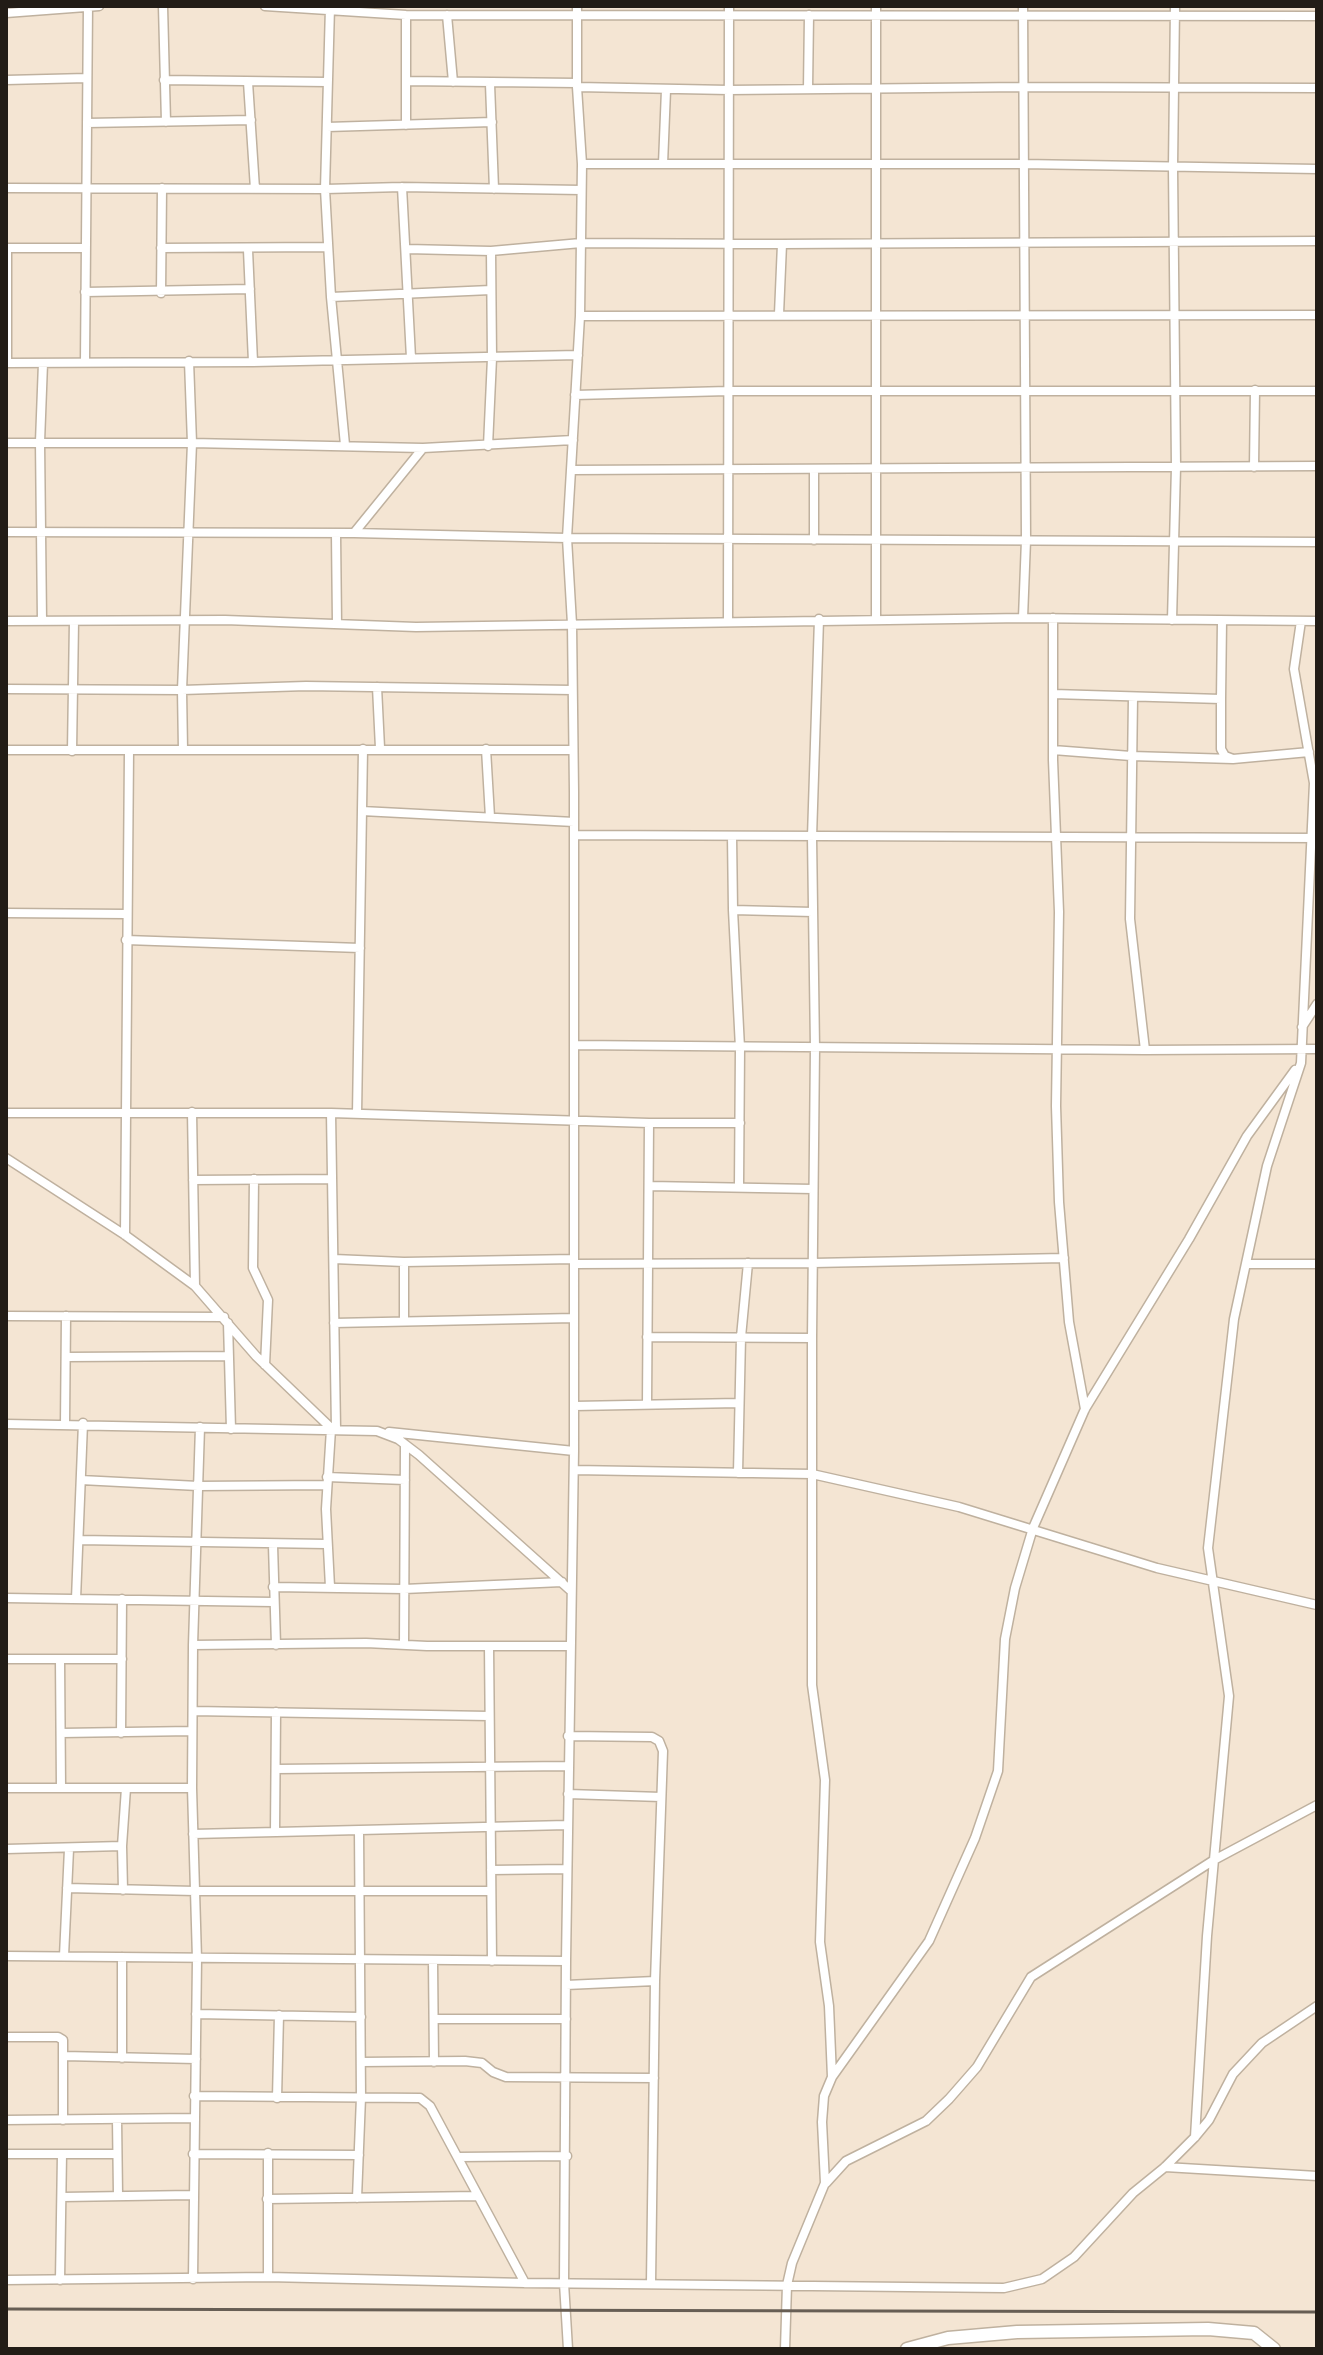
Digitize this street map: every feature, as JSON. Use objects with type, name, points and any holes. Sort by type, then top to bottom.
[{"type":"street","points":[[6,13],[99,6]]},
{"type":"street","points":[[163,6],[166,122]]},
{"type":"street","points":[[265,6],[367,9],[406,15],[492,11],[578,16],[730,11],[809,15],[834,10],[1175,10],[1317,16]]},
{"type":"street","points":[[568,2349],[564,2283],[569,1646],[574,1470],[574,822],[572,624],[567,538],[580,316],[582,164],[577,85],[577,6]]},
{"type":"street","points":[[85,361],[88,7]]},
{"type":"street","points":[[330,8],[325,189],[327,247],[345,445]]},
{"type":"street","points":[[876,10],[876,619]]},
{"type":"street","points":[[1023,10],[1026,540],[1023,618]]},
{"type":"street","points":[[1172,620],[1176,467],[1175,10]]},
{"type":"street","points":[[728,621],[730,11]]},
{"type":"street","points":[[406,15],[406,125]]},
{"type":"street","points":[[447,15],[453,82]]},
{"type":"street","points":[[808,89],[809,15]]},
{"type":"street","points":[[6,80],[87,78]]},
{"type":"street","points":[[164,80],[327,82]]},
{"type":"street","points":[[406,81],[666,90],[1317,88]]},
{"type":"street","points":[[248,82],[255,189]]},
{"type":"street","points":[[490,84],[494,189]]},
{"type":"street","points":[[663,164],[666,90]]},
{"type":"street","points":[[87,123],[251,120]]},
{"type":"street","points":[[327,127],[492,122]]},
{"type":"street","points":[[582,164],[1023,164],[1317,169]]},
{"type":"street","points":[[402,187],[411,358]]},
{"type":"street","points":[[6,188],[581,190]]},
{"type":"street","points":[[161,293],[162,188]]},
{"type":"street","points":[[407,249],[491,251],[581,243],[1317,241]]},
{"type":"street","points":[[779,314],[782,244]]},
{"type":"street","points":[[161,248],[248,250],[327,247]]},
{"type":"street","points":[[85,248],[7,248],[6,363],[253,362],[578,355]]},
{"type":"street","points":[[248,250],[253,362]]},
{"type":"street","points":[[488,446],[492,358],[491,251]]},
{"type":"street","points":[[85,292],[250,289]]},
{"type":"street","points":[[331,297],[491,290]]},
{"type":"street","points":[[580,316],[1317,315]]},
{"type":"street","points":[[183,750],[182,690],[192,443],[189,361]]},
{"type":"street","points":[[42,621],[40,442],[43,363]]},
{"type":"street","points":[[1254,467],[1255,390]]},
{"type":"street","points":[[575,395],[728,391],[1317,391]]},
{"type":"street","points":[[6,443],[423,448],[573,440]]},
{"type":"street","points":[[354,533],[423,448]]},
{"type":"street","points":[[572,470],[1317,466]]},
{"type":"street","points":[[814,469],[814,540]]},
{"type":"street","points":[[6,532],[354,533],[729,540],[1317,542]]},
{"type":"street","points":[[336,534],[337,624]]},
{"type":"street","points":[[1053,618],[1053,750],[1058,838],[1059,1202],[1069,1322],[1085,1409]]},
{"type":"street","points":[[6,621],[185,620],[416,627],[819,619],[1317,621]]},
{"type":"street","points":[[819,619],[812,837],[815,1048],[812,1685],[825,1780],[820,1942],[829,2006],[832,2077]]},
{"type":"street","points":[[72,751],[74,621]]},
{"type":"street","points":[[1222,621],[1221,749],[1225,756],[1233,759]]},
{"type":"street","points":[[1195,2137],[1229,1696],[1208,1548],[1234,1319],[1267,1166],[1301,1063],[1316,782],[1298,704],[1294,669],[1301,621]]},
{"type":"street","points":[[6,689],[377,687],[572,690]]},
{"type":"street","points":[[377,687],[380,748]]},
{"type":"street","points":[[1053,694],[1221,699]]},
{"type":"street","points":[[1133,697],[1130,919],[1145,1050]]},
{"type":"street","points":[[357,1114],[363,749]]},
{"type":"street","points":[[486,749],[490,817]]},
{"type":"street","points":[[6,750],[572,750]]},
{"type":"street","points":[[1053,750],[1233,759],[1309,752]]},
{"type":"street","points":[[125,1235],[129,751]]},
{"type":"street","points":[[362,811],[574,822]]},
{"type":"street","points":[[574,835],[1314,838]]},
{"type":"street","points":[[732,836],[740,1048],[739,1185]]},
{"type":"street","points":[[733,910],[813,912]]},
{"type":"street","points":[[6,913],[126,914]]},
{"type":"street","points":[[126,940],[360,948]]},
{"type":"street","points":[[1301,1027],[1317,1004]]},
{"type":"street","points":[[574,1045],[1317,1049]]},
{"type":"street","points":[[825,2183],[824,2096],[832,2077],[929,1941],[975,1838],[998,1771],[1005,1639],[1015,1588],[1033,1528],[1085,1409],[1189,1239],[1247,1136],[1301,1063]]},
{"type":"street","points":[[192,1112],[195,1286]]},
{"type":"street","points":[[6,1113],[331,1113],[740,1123]]},
{"type":"street","points":[[330,1587],[326,1544],[327,1481],[333,1429],[331,1113]]},
{"type":"street","points":[[647,1404],[649,1123]]},
{"type":"street","points":[[6,1158],[125,1235],[195,1286],[265,1365],[333,1429]]},
{"type":"street","points":[[254,1179],[253,1268],[268,1300],[265,1365]]},
{"type":"street","points":[[193,1180],[332,1179]]},
{"type":"street","points":[[649,1186],[739,1185],[813,1189]]},
{"type":"street","points":[[334,1259],[404,1262],[813,1263],[1064,1258]]},
{"type":"street","points":[[404,1262],[404,1321]]},
{"type":"street","points":[[738,1473],[741,1337],[748,1263]]},
{"type":"street","points":[[1246,1264],[1317,1264]]},
{"type":"street","points":[[6,1316],[226,1320]]},
{"type":"street","points":[[65,1424],[66,1316]]},
{"type":"street","points":[[334,1323],[574,1318]]},
{"type":"street","points":[[226,1320],[231,1429]]},
{"type":"street","points":[[647,1337],[812,1338]]},
{"type":"street","points":[[66,1357],[229,1356]]},
{"type":"street","points":[[574,1406],[739,1403]]},
{"type":"street","points":[[6,1424],[83,1423],[377,1431],[574,1451]]},
{"type":"street","points":[[76,1599],[83,1423]]},
{"type":"street","points":[[193,2279],[197,1959],[192,1788],[193,1600],[200,1427]]},
{"type":"street","points":[[377,1431],[405,1445],[570,1590]]},
{"type":"street","points":[[404,1645],[405,1445]]},
{"type":"street","points":[[574,1470],[812,1474],[959,1507],[1157,1568],[1317,1605]]},
{"type":"street","points":[[81,1480],[198,1486],[405,1480]]},
{"type":"street","points":[[79,1540],[326,1544]]},
{"type":"street","points":[[273,1545],[276,1645]]},
{"type":"street","points":[[273,1587],[404,1589],[562,1582]]},
{"type":"street","points":[[6,1598],[273,1602]]},
{"type":"street","points":[[121,1733],[122,1599]]},
{"type":"street","points":[[193,1645],[569,1646]]},
{"type":"street","points":[[489,1646],[492,1961]]},
{"type":"street","points":[[6,1659],[122,1659]]},
{"type":"street","points":[[60,1660],[61,1788]]},
{"type":"street","points":[[193,1711],[489,1716]]},
{"type":"street","points":[[275,1832],[276,1712]]},
{"type":"street","points":[[61,1733],[192,1731]]},
{"type":"street","points":[[568,1736],[652,1737],[659,1741],[663,1751],[655,1981],[651,2283]]},
{"type":"street","points":[[276,1769],[568,1766]]},
{"type":"street","points":[[6,1788],[192,1788]]},
{"type":"street","points":[[123,1890],[126,1788]]},
{"type":"street","points":[[568,1794],[661,1797]]},
{"type":"street","points":[[785,2349],[787,2285],[792,2263],[825,2183],[846,2161],[926,2121],[949,2099],[977,2067],[1031,1977],[1214,1860],[1317,1805]]},
{"type":"street","points":[[193,1834],[567,1825]]},
{"type":"street","points":[[357,2198],[361,2097],[359,1831]]},
{"type":"street","points":[[6,1849],[122,1846]]},
{"type":"street","points":[[64,1956],[69,1849]]},
{"type":"street","points":[[491,1870],[567,1869]]},
{"type":"street","points":[[67,1888],[491,1891]]},
{"type":"street","points":[[6,1956],[566,1961]]},
{"type":"street","points":[[122,1957],[122,2058]]},
{"type":"street","points":[[433,1961],[434,2062]]},
{"type":"street","points":[[566,1985],[655,1981]]},
{"type":"street","points":[[6,2280],[268,2277],[1004,2288],[1042,2279],[1074,2257],[1133,2193],[1195,2137],[1209,2120],[1233,2074],[1262,2043],[1317,2006]]},
{"type":"street","points":[[196,2014],[361,2017]]},
{"type":"street","points":[[277,2098],[279,2015]]},
{"type":"street","points":[[434,2019],[566,2019]]},
{"type":"street","points":[[6,2037],[60,2037],[63,2040],[63,2120]]},
{"type":"street","points":[[64,2056],[196,2059]]},
{"type":"street","points":[[361,2062],[482,2063],[506,2077],[654,2078]]},
{"type":"street","points":[[194,2096],[420,2098],[430,2106],[525,2283]]},
{"type":"street","points":[[6,2120],[193,2118]]},
{"type":"street","points":[[117,2119],[118,2195]]},
{"type":"street","points":[[268,2153],[268,2277]]},
{"type":"street","points":[[6,2154],[117,2154]]},
{"type":"street","points":[[60,2280],[62,2154]]},
{"type":"street","points":[[193,2154],[359,2155]]},
{"type":"street","points":[[458,2157],[567,2156]]},
{"type":"street","points":[[1165,2167],[1317,2176]]},
{"type":"street","points":[[62,2197],[192,2195]]},
{"type":"street","points":[[267,2199],[478,2196]]},
{"type":"street","points":[[907,2349],[948,2338],[1017,2332],[1208,2329],[1254,2333],[1274,2349]]},
{"type":"railway","points":[[6,2309],[1317,2312]]}]
